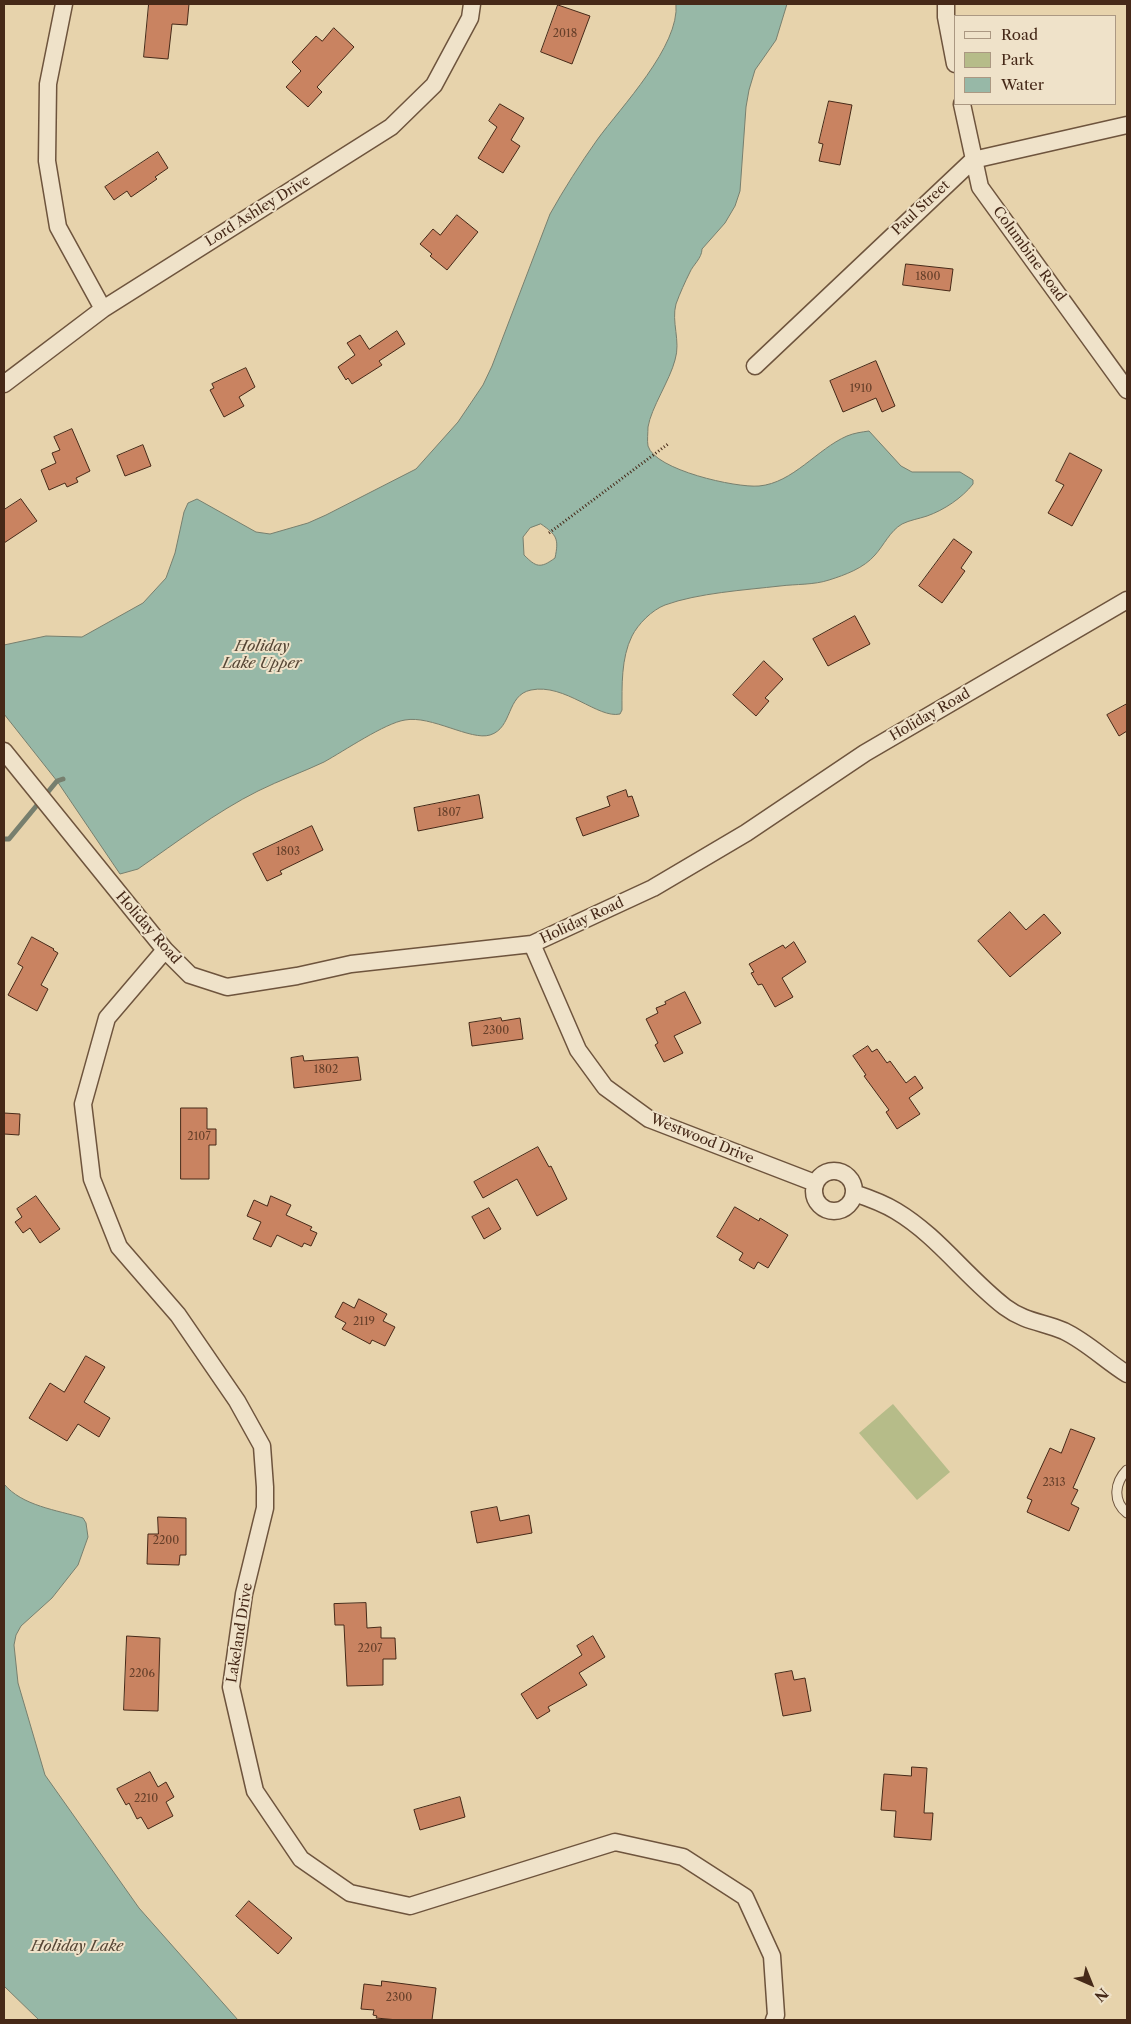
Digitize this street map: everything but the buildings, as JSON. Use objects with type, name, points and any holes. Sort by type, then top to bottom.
[{"type":"street","points":[[64,4],[48,84],[47,161],[58,227],[103,309]]},
{"type":"street","name":"Lord Ashley Drive","points":[[4,384],[103,309],[391,127],[434,85],[470,18],[472,4]]},
{"type":"street","points":[[946,4],[946,17],[954,59]]},
{"type":"street","name":"Columbine Road","points":[[962,105],[980,187],[1127,390]]},
{"type":"street","points":[[973,160],[1127,125]]},
{"type":"street","name":"Paul Street","points":[[755,366],[973,160]]},
{"type":"street","name":"Holiday Road","points":[[4,751],[164,950],[190,975],[227,987],[297,976],[351,964],[532,944],[658,885],[746,833],[865,753],[1127,600]]},
{"type":"street","name":"Westwood Drive","points":[[532,944],[578,1050],[605,1087],[649,1119],[815,1183]]},
{"type":"street","name":"Lakeland Drive","points":[[164,950],[107,1018],[82,1104],[92,1179],[119,1246],[178,1314],[238,1401],[262,1446],[265,1508],[244,1594],[231,1687],[255,1791],[301,1859],[350,1893],[410,1906],[615,1842],[683,1858],[745,1897],[772,1956],[776,2015],[774,2020]]},
{"type":"street","points":[[830,1171],[842,1172],[852,1181],[854,1193],[852,1200],[842,1210],[828,1211],[817,1203],[814,1197],[815,1183],[830,1171]]},
{"type":"street","points":[[854,1193],[884,1204],[924,1230],[969,1275],[1005,1307],[1033,1322],[1049,1326],[1078,1339],[1127,1374]]},
{"type":"lane","points":[[1127,1470],[1119,1478],[1116,1494],[1121,1508],[1127,1513]]},
{"type":"path","points":[[549,533],[668,444]]},
{"type":"green space","points":[[893,1404],[950,1472],[917,1500],[859,1433]]},
{"type":"water","name":"Holiday Lake Upper","points":[[676,4],[787,4],[776,40],[755,70],[749,90],[740,191],[735,206],[725,223],[702,249],[701,255],[690,272],[676,304],[677,353],[673,368],[650,419],[648,446],[654,455],[680,470],[716,481],[759,486],[783,479],[847,436],[869,431],[901,466],[912,472],[960,472],[973,480],[973,484],[964,494],[946,507],[898,527],[871,560],[848,573],[817,583],[707,595],[678,601],[655,610],[638,627],[628,645],[624,663],[622,710],[620,714],[611,714],[568,696],[544,689],[531,690],[517,698],[503,726],[490,735],[472,734],[415,719],[397,722],[324,762],[242,799],[138,869],[120,874],[57,781],[4,714],[4,645],[46,636],[82,637],[143,603],[166,578],[175,553],[184,512],[188,503],[197,499],[256,532],[270,534],[308,523],[326,515],[416,469],[458,422],[483,385],[550,214],[591,149],[607,126],[634,94],[659,57],[675,21]],"holes":[[[541,524],[556,538],[555,558],[546,564],[538,565],[524,555],[523,537],[530,528]]]},
{"type":"water","name":"Holiday Lake","points":[[4,1484],[11,1491],[30,1502],[51,1510],[83,1518],[86,1523],[88,1537],[78,1565],[52,1598],[21,1626],[16,1635],[14,1645],[18,1683],[45,1775],[139,1908],[238,2020],[39,2020],[4,1986]]},
{"type":"waterway","points":[[4,839],[9,839],[57,781],[63,779]]}]
